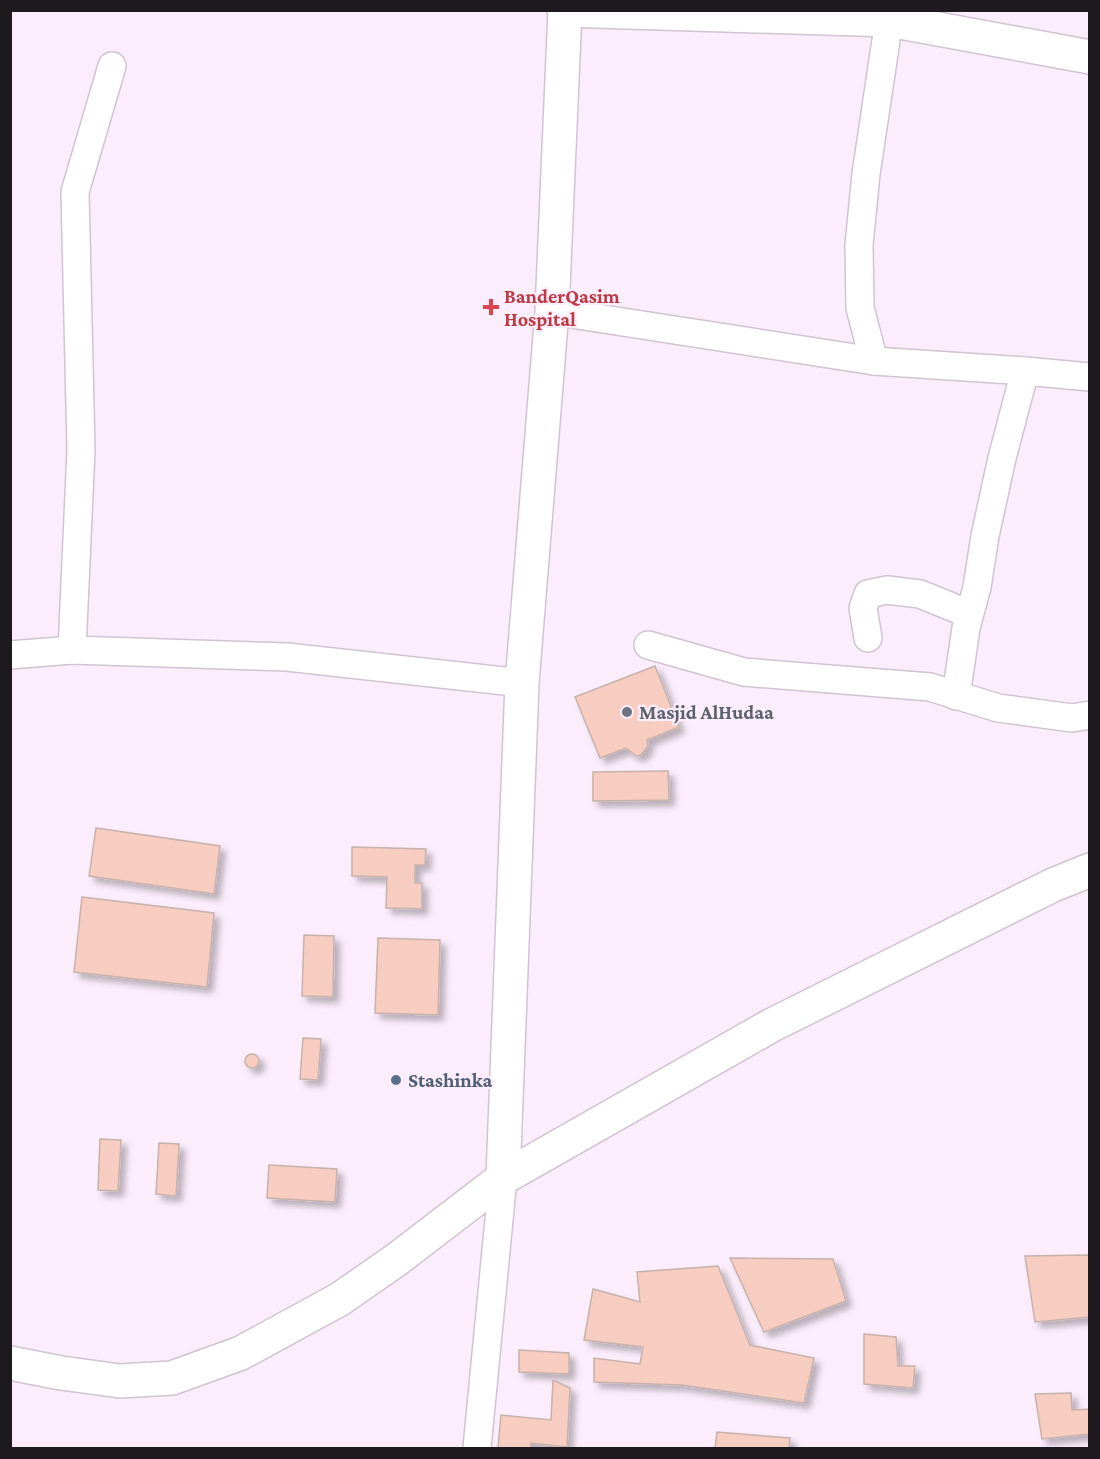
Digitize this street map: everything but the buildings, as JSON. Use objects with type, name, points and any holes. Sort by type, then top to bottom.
[{"type":"main road","points":[[503,1178],[522,683],[552,311],[565,11],[890,20],[1089,57]]},
{"type":"main road","points":[[10,1363],[120,1381],[172,1378],[231,1356],[340,1299],[396,1260],[503,1178],[772,1025],[1053,885],[1089,870]]},
{"type":"street","points":[[874,361],[860,308],[859,245],[866,174],[890,20]]},
{"type":"street","points":[[72,650],[81,450],[75,192],[112,66]]},
{"type":"street","points":[[552,311],[874,361],[1025,370],[1089,378]]},
{"type":"street","points":[[956,696],[969,614],[977,587],[985,536],[1025,370]]},
{"type":"street","points":[[868,638],[864,604],[868,594],[887,590],[920,594],[969,614]]},
{"type":"street","points":[[648,645],[744,672],[930,687],[998,708],[1072,718],[1089,715]]},
{"type":"street","points":[[10,655],[72,650],[287,657],[522,683]]},
{"type":"street","points":[[477,1449],[503,1178]]},
{"type":"place","name":"BanderQasim Hospital","points":[[491,307]]},
{"type":"place","name":"Masjid AlHudaa","points":[[627,712]]},
{"type":"place","name":"Stashinka","points":[[396,1080]]}]
